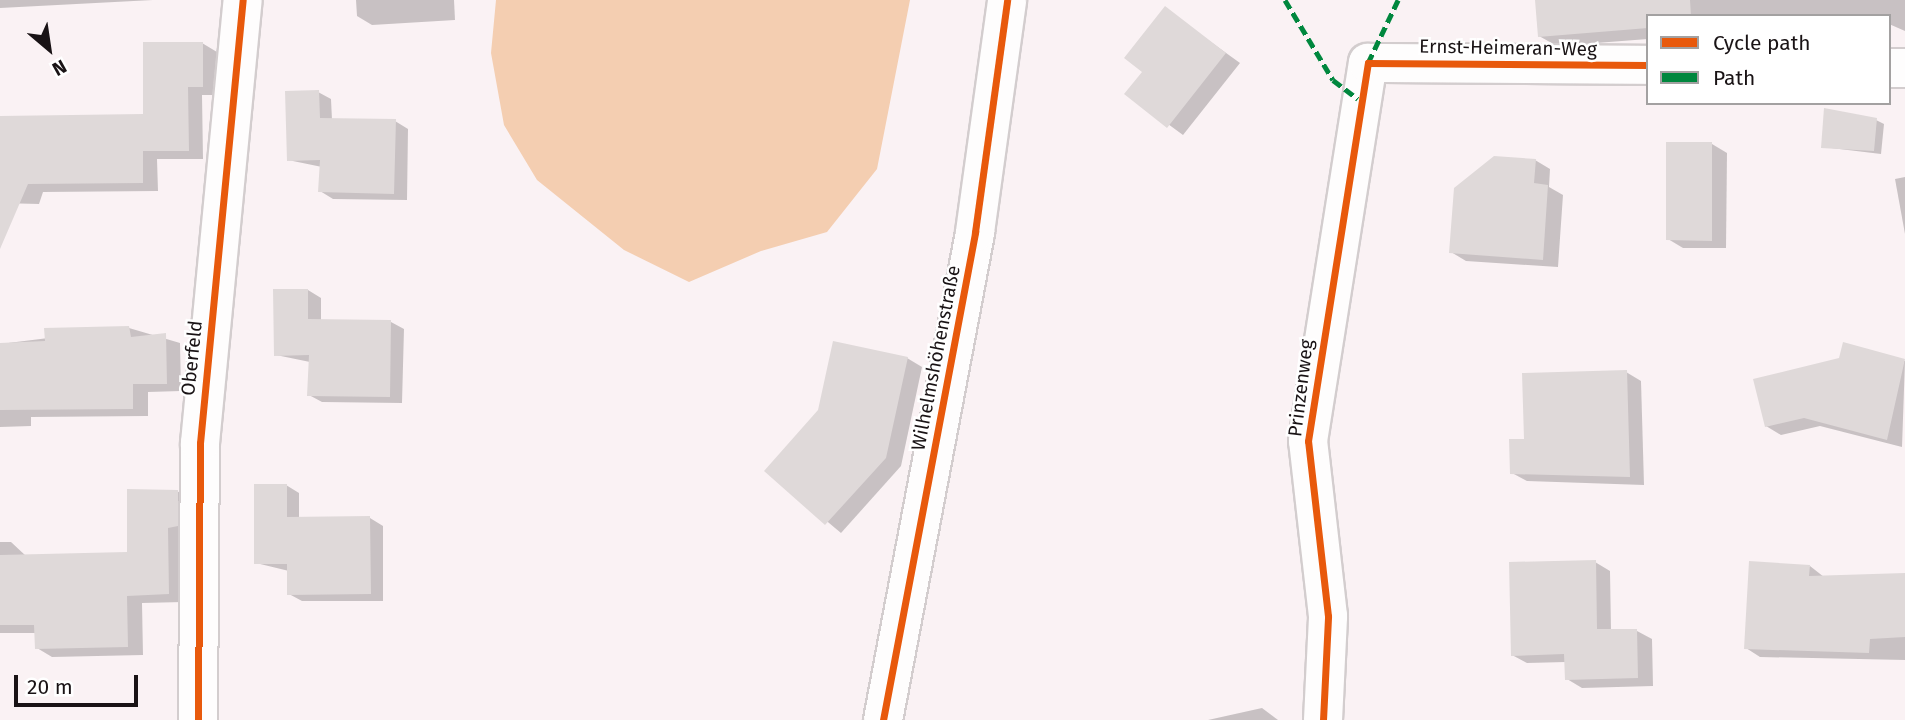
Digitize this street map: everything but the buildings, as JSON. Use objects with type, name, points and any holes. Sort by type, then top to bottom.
[{"type":"street","name":"Oberfeld","points":[[198,720],[200,443],[243,0]]},
{"type":"street","name":"Wilhelmshöhenstraße","points":[[883,720],[975,232],[1007,0]]},
{"type":"street","name":"Ernst-Heimeran-Weg","points":[[1368,63],[1646,65]]},
{"type":"street","name":"Prinzenweg","points":[[1323,720],[1328,616],[1308,441],[1368,63]]},
{"type":"shaded area","points":[[496,0],[910,0],[877,169],[827,232],[761,251],[689,282],[624,250],[537,180],[504,125],[491,53]]},
{"type":"marked path","points":[[1285,0],[1333,80],[1358,99]]},
{"type":"marked path","points":[[1368,63],[1398,0]]},
{"type":"cycle path","points":[[198,720],[200,443],[243,0]]},
{"type":"cycle path","points":[[883,720],[975,232],[1007,0]]},
{"type":"cycle path","points":[[1323,720],[1328,616],[1308,441],[1368,63],[1646,65]]}]
